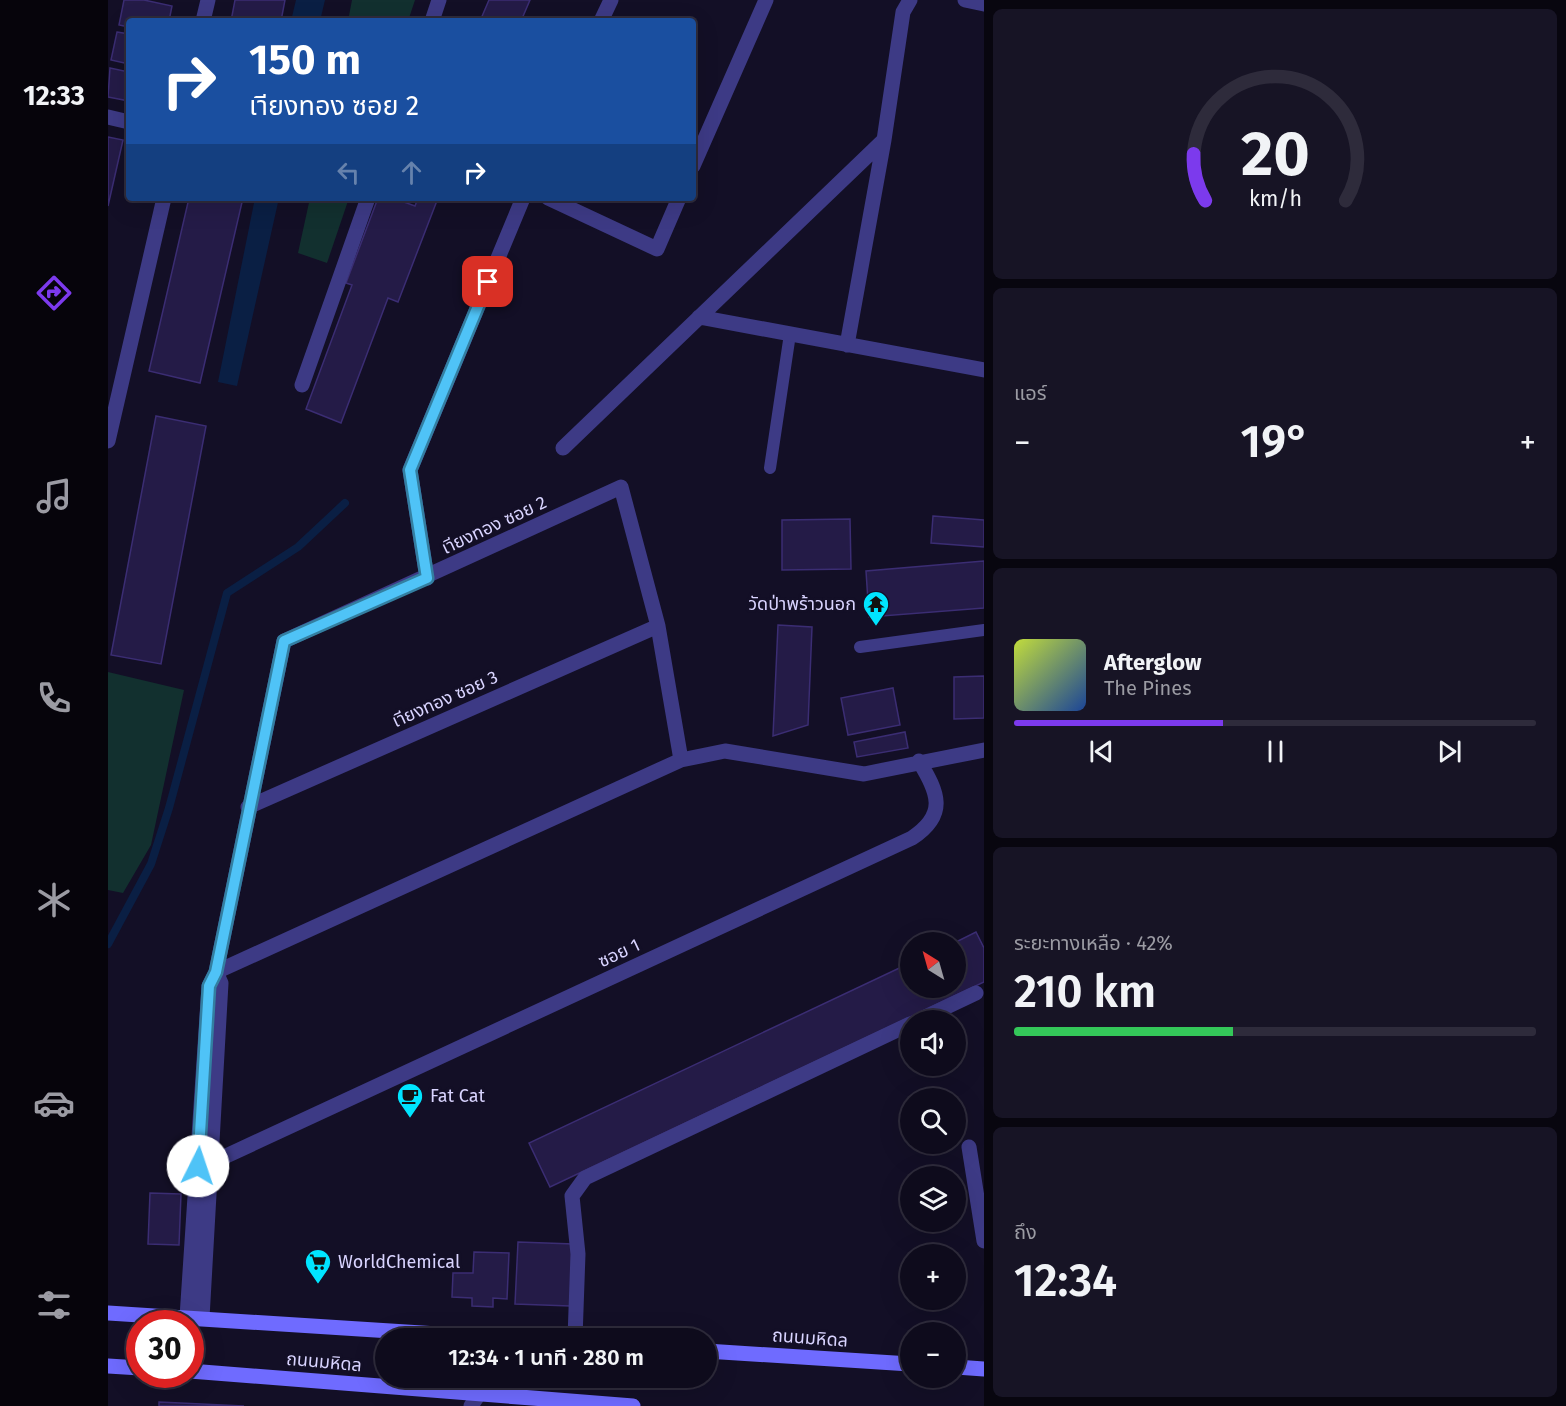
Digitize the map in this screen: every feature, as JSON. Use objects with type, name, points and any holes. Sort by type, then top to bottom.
[{"type":"main road","name":"ถนนมหิดล","points":[[108,1313],[126,1314]]},
{"type":"main road","name":"ถนนมหิดล","points":[[204,1319],[375,1330]]},
{"type":"main road","name":"ถนนมหิดล","points":[[717,1352],[900,1363]]},
{"type":"main road","points":[[108,1366],[126,1367]]},
{"type":"main road","points":[[966,1368],[984,1369]]},
{"type":"main road","name":"ถนนมหิดล","points":[[204,1372],[475,1400],[633,1406]]},
{"type":"street","points":[[205,18],[208,0]]},
{"type":"street","points":[[433,18],[439,0]]},
{"type":"street","points":[[602,18],[610,0]]},
{"type":"street","points":[[696,159],[766,0]]},
{"type":"street","points":[[847,345],[884,140],[903,12],[910,0]]},
{"type":"street","points":[[965,0],[984,4]]},
{"type":"street","points":[[108,117],[126,121]]},
{"type":"street","points":[[563,448],[884,140]]},
{"type":"street","points":[[108,441],[163,201]]},
{"type":"street","points":[[302,385],[367,201]]},
{"type":"street","points":[[427,578],[410,470],[522,201]]},
{"type":"street","points":[[554,201],[657,249],[678,201]]},
{"type":"street","points":[[699,317],[984,370]]},
{"type":"street","name":"เาียงทอง ซอย 2","points":[[249,807],[284,641],[427,578],[621,487],[658,626]]},
{"type":"street","points":[[658,626],[681,759]]},
{"type":"street","name":"เาียงทอง ซอย 3","points":[[249,807],[658,626]]},
{"type":"street","points":[[216,972],[681,759],[725,751],[864,774],[919,761],[984,750]]},
{"type":"street","name":"ซอย 1","points":[[205,1165],[912,838],[927,828],[936,813],[936,789],[919,761]]},
{"type":"street","points":[[196,1310],[205,1165],[221,983],[216,972],[249,807]]},
{"type":"street","points":[[940,1010],[976,993]]},
{"type":"street","points":[[575,1328],[578,1254],[572,1196],[585,1179],[900,1029]]},
{"type":"street","points":[[969,1147],[984,1241]]},
{"type":"lane","points":[[770,468],[790,334]]},
{"type":"lane","points":[[860,647],[984,630]]},
{"type":"green space","points":[[352,0],[415,0],[409,18],[349,18]]},
{"type":"green space","points":[[309,201],[348,201],[327,263],[298,253]]},
{"type":"green space","points":[[108,672],[184,690],[151,845],[123,893],[108,890]]},
{"type":"water","points":[[296,0],[325,0],[321,18],[292,18]]},
{"type":"water","points":[[254,201],[278,201],[237,386],[218,382]]},
{"type":"building","points":[[124,0],[144,0],[172,6],[170,18],[126,18],[126,26],[119,25]]},
{"type":"building","points":[[235,0],[285,0],[282,18],[232,18]]},
{"type":"building","points":[[489,0],[530,0],[522,18],[481,18]]},
{"type":"building","points":[[117,32],[126,34],[126,63],[111,60]]},
{"type":"building","points":[[110,68],[126,71],[126,100],[108,97]]},
{"type":"building","points":[[108,137],[123,140],[108,206]]},
{"type":"building","points":[[188,201],[242,201],[200,383],[149,371]]},
{"type":"building","points":[[377,201],[401,201],[415,206],[417,201],[437,201],[398,302],[388,298],[341,423],[306,409],[352,285],[346,283]]},
{"type":"building","points":[[156,416],[206,426],[161,664],[111,655]]},
{"type":"building","points":[[933,516],[984,520],[984,547],[931,543]]},
{"type":"building","points":[[850,519],[851,569],[782,570],[782,520]]},
{"type":"building","points":[[984,561],[984,608],[869,617],[866,571]]},
{"type":"building","points":[[778,625],[812,627],[808,725],[773,736]]},
{"type":"building","points":[[984,676],[984,718],[954,719],[954,677]]},
{"type":"building","points":[[893,688],[900,725],[848,735],[841,698]]},
{"type":"building","points":[[905,732],[908,748],[857,757],[854,742]]},
{"type":"building","points":[[976,932],[984,948],[984,982],[966,991],[966,937]]},
{"type":"building","points":[[900,968],[900,998],[950,998],[925,1010],[900,1010],[900,1022],[550,1187],[529,1143]]},
{"type":"building","points":[[150,1193],[181,1194],[179,1245],[148,1244]]},
{"type":"building","points":[[518,1242],[573,1244],[570,1306],[515,1304]]},
{"type":"building","points":[[474,1252],[509,1253],[507,1299],[493,1298],[493,1307],[472,1306],[472,1298],[452,1297],[453,1273],[473,1273]]},
{"type":"building","points":[[159,1402],[244,1406],[159,1406]]},
{"type":"waterway","points":[[108,944],[151,864],[169,808],[227,593],[298,547],[345,503]]},
{"type":"place","name":"วัดป่าพร้าวนอก","points":[[876,627]]},
{"type":"place","name":"Fat Cat","points":[[410,1119]]},
{"type":"place","name":"WorldChemical","points":[[318,1285]]},
{"type":"route","points":[[198,1166],[209,986],[216,972],[284,641],[427,578],[410,470],[488,282]]}]
